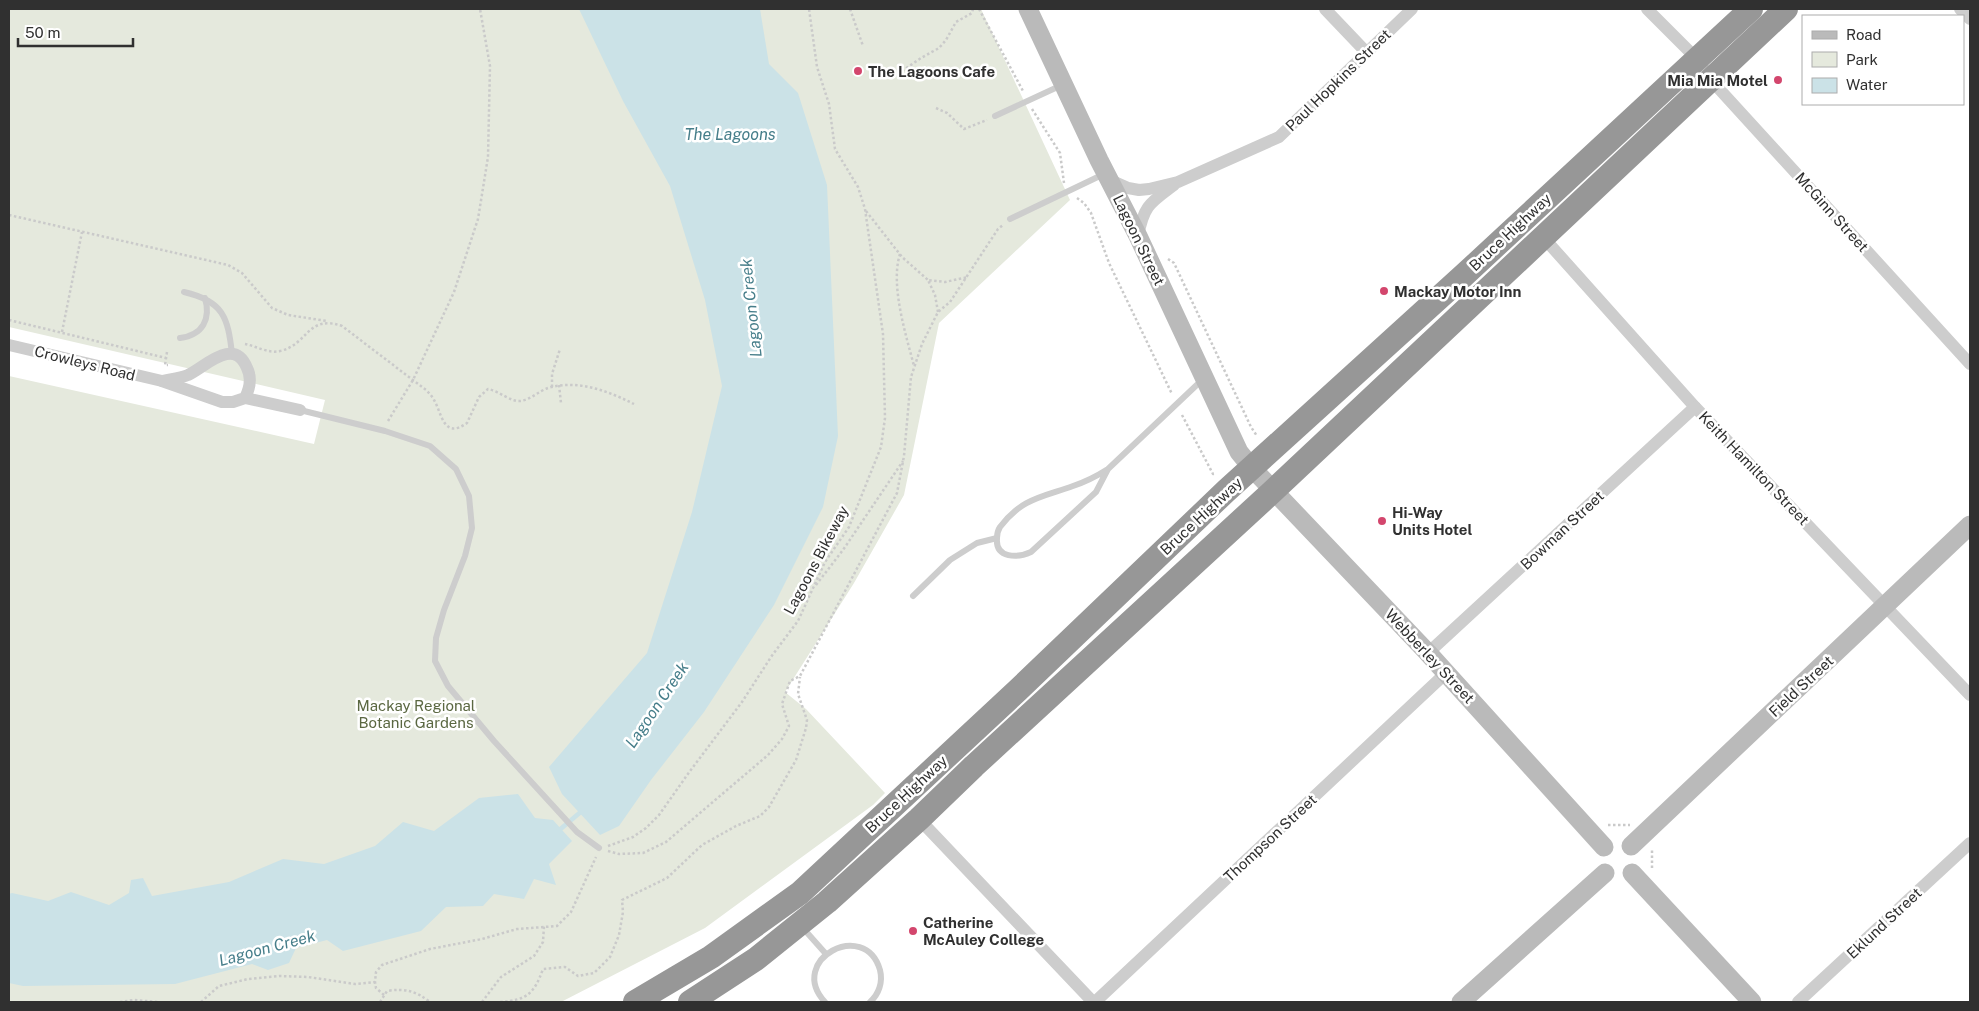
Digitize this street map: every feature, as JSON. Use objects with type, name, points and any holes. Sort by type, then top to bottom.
[{"type":"highway","name":"Bruce Highway","points":[[635,1002],[711,957],[800,893],[1018,690],[1221,496],[1751,9]]},
{"type":"highway","name":"Bruce Highway","points":[[690,1002],[756,959],[827,902],[919,820],[989,752],[1273,491],[1786,9]]},
{"type":"street","name":"Lagoon Street","points":[[1028,9],[1138,236],[1239,452],[1252,468]]},
{"type":"street","points":[[1325,9],[1366,52]]},
{"type":"street","name":"Paul Hopkins Street","points":[[1108,177],[1128,188],[1149,189],[1178,182],[1279,137],[1412,9]]},
{"type":"street","name":"McGinn Street","points":[[1647,9],[1696,58],[1711,80],[1970,364]]},
{"type":"street","points":[[1960,9],[1970,19]]},
{"type":"street","name":"Paul Hopkins Street","points":[[1138,236],[1142,217],[1150,204],[1178,182]]},
{"type":"street","name":"Keith Hamilton Street","points":[[1543,237],[1695,407],[1970,695]]},
{"type":"street","name":"Crowleys Road","points":[[9,345],[162,382],[222,402],[233,402],[245,398],[300,410]]},
{"type":"street","points":[[162,382],[189,374],[218,356],[232,354],[243,360],[249,373],[250,387],[245,398]]},
{"type":"street","name":"Bowman Street","points":[[1428,653],[1695,407]]},
{"type":"street","name":"Webberley Street","points":[[1252,468],[1428,653],[1604,847]]},
{"type":"street","name":"Field Street","points":[[1631,846],[1970,525]]},
{"type":"street","name":"Thompson Street","points":[[1094,1002],[1446,673]]},
{"type":"street","points":[[919,820],[1094,1002]]},
{"type":"street","points":[[1616,841],[1622,841],[1631,846],[1636,854],[1637,861],[1632,873],[1615,879],[1605,873],[1599,863],[1599,857],[1604,847],[1616,841]]},
{"type":"street","name":"Eklund Street","points":[[1798,1002],[1970,843]]},
{"type":"street","points":[[1461,1002],[1605,873]]},
{"type":"street","points":[[1632,873],[1752,1002]]},
{"type":"lane","points":[[995,116],[1064,84]]},
{"type":"lane","points":[[1010,220],[1068,192],[1108,177]]},
{"type":"lane","points":[[184,292],[205,298],[222,312],[228,324],[232,354]]},
{"type":"lane","points":[[180,338],[192,335],[202,328],[208,308],[205,298]]},
{"type":"lane","points":[[1108,469],[1096,492],[1031,552],[1023,556],[1006,554],[999,549],[997,538],[999,528],[1026,502],[1035,497],[1090,479],[1108,469],[1204,377]]},
{"type":"lane","points":[[300,410],[385,431],[430,446],[456,470],[468,496],[472,528],[465,556],[444,610],[436,638],[435,662],[448,686],[494,741],[577,832],[599,848]]},
{"type":"lane","points":[[913,596],[950,560],[977,543],[997,538]]},
{"type":"lane","points":[[800,924],[826,954]]},
{"type":"lane","points":[[825,1002],[820,996],[815,982],[816,970],[820,960],[826,954],[839,947],[850,946],[862,948],[878,964],[881,976],[880,988],[875,998],[870,1002]]},
{"type":"lane","points":[[815,1002],[820,996]]},
{"type":"path","points":[[385,431],[388,421],[413,380],[454,292],[478,220],[488,156],[490,66],[480,9]]},
{"type":"path","name":"Lagoons Bikeway","points":[[599,848],[633,837],[646,828],[659,815],[742,702],[771,657],[798,621],[825,562],[849,527],[881,447],[885,418],[883,334],[865,209],[858,187],[835,149],[829,104],[817,66],[808,9]]},
{"type":"path","points":[[850,9],[863,46]]},
{"type":"path","points":[[902,72],[939,48],[956,22],[972,13],[973,9]]},
{"type":"path","points":[[978,9],[1028,101],[1060,153],[1063,179],[1068,192],[1084,202],[1091,213],[1109,264],[1176,404],[1213,474],[1218,473]]},
{"type":"path","points":[[936,108],[947,113],[964,130],[995,116]]},
{"type":"path","points":[[865,209],[900,254],[928,280],[935,295],[938,312]]},
{"type":"path","points":[[9,215],[228,266],[242,273],[272,308],[288,315],[342,326],[434,398],[443,421],[448,427],[456,428],[467,423],[479,397],[488,389],[495,390],[518,402],[552,387],[583,386],[620,397],[634,404]]},
{"type":"path","points":[[500,1002],[526,997],[537,986],[543,969],[565,968],[578,976],[594,973],[610,957],[619,935],[623,912],[622,900],[667,878],[702,845],[717,835],[760,816],[769,807],[796,760],[806,728],[807,720],[798,694],[800,676],[897,493],[904,460],[911,377],[922,344],[938,312],[950,302],[998,229],[1010,220]]},
{"type":"path","points":[[62,332],[82,232]]},
{"type":"path","points":[[900,254],[897,266],[897,282],[914,368]]},
{"type":"path","points":[[1174,263],[1251,427],[1255,434],[1260,437]]},
{"type":"path","points":[[928,280],[945,282],[968,277]]},
{"type":"path","points":[[9,320],[166,358]]},
{"type":"path","points":[[230,340],[240,340],[245,344],[272,352],[281,351],[299,341],[319,324],[329,322]]},
{"type":"path","points":[[552,387],[552,374],[560,349]]},
{"type":"path","points":[[167,352],[165,366],[174,364]]},
{"type":"path","points":[[559,386],[561,403]]},
{"type":"path","points":[[812,590],[844,550],[904,460]]},
{"type":"path","points":[[384,995],[376,988],[376,972],[382,965],[404,956],[482,939],[517,928],[557,926],[571,912],[599,848],[619,854],[643,853],[666,842],[768,755],[782,739],[788,726],[782,704],[790,681],[800,676]]},
{"type":"path","points":[[482,1002],[501,977],[534,956],[543,942],[544,926]]},
{"type":"path","points":[[201,1002],[218,986],[248,979],[279,976],[308,977],[355,984],[375,982]]},
{"type":"path","points":[[380,1002],[387,991],[410,990],[430,1002]]},
{"type":"path","points":[[120,1002],[134,1000],[158,1002]]},
{"type":"green space","name":"Mackay Regional Botanic Gardens","points":[[9,9],[981,9],[1070,200],[939,323],[904,495],[854,583],[785,692],[806,709],[885,793],[873,805],[705,928],[561,1002],[9,1002],[9,376],[314,444],[325,400],[9,327]]},
{"type":"water","name":"The Lagoons","points":[[579,9],[760,9],[769,64],[798,93],[827,185],[838,436],[823,507],[774,605],[704,712],[651,780],[619,826],[600,835],[562,794],[549,767],[647,653],[692,512],[722,386],[705,300],[670,186],[623,101]]},
{"type":"water","points":[[518,794],[535,818],[553,820],[572,841],[549,864],[556,885],[534,879],[524,899],[494,894],[483,906],[446,907],[421,931],[343,951],[327,940],[296,948],[289,963],[268,970],[252,964],[175,984],[23,986],[9,983],[9,894],[12,893],[48,901],[71,892],[109,905],[129,893],[131,880],[143,878],[152,896],[229,882],[283,859],[324,864],[375,846],[403,822],[434,831],[479,798]]},
{"type":"waterway","name":"Lagoon Creek","points":[[557,832],[583,810]]},
{"type":"place","name":"The Lagoons Cafe","points":[[858,71]]},
{"type":"place","name":"Mia Mia Motel","points":[[1778,80]]},
{"type":"place","name":"Mackay Motor Inn","points":[[1384,291]]},
{"type":"place","name":"Hi-Way Units Hotel","points":[[1382,521]]},
{"type":"place","name":"Catherine McAuley College","points":[[913,931]]}]
